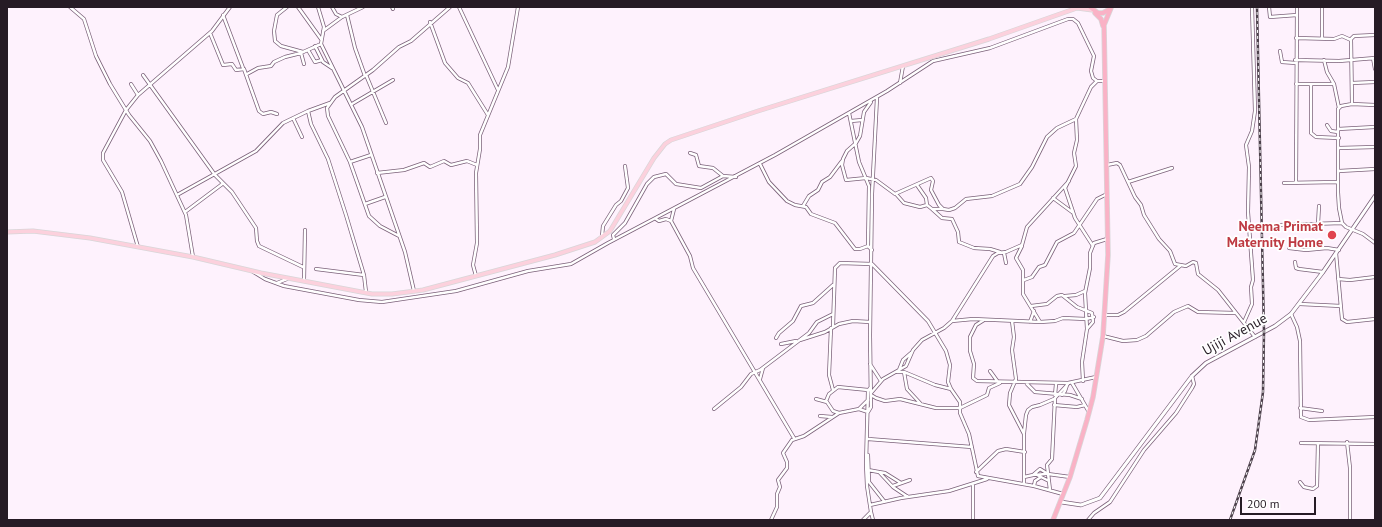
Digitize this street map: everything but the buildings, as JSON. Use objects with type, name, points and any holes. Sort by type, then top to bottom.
[{"type":"highway","points":[[1092,9],[1103,13],[1112,8]]},
{"type":"highway","points":[[1054,520],[1070,477],[1089,412],[1103,336],[1108,239],[1104,30],[1105,22],[1112,8]]},
{"type":"highway","points":[[1092,9],[1101,19],[1104,30]]},
{"type":"main road","points":[[7,232],[33,231],[60,234],[138,247],[193,257],[252,271],[366,292],[392,294],[414,292],[569,251],[589,245],[603,238],[614,225],[654,158],[665,144],[671,140],[1078,8],[1092,9]]},
{"type":"main road","name":"Ujiji Avenue","points":[[1061,502],[1081,505],[1095,501],[1104,495],[1192,376],[1206,363],[1275,326],[1291,314],[1324,272],[1375,196]]},
{"type":"street","points":[[70,7],[84,19],[97,58],[110,84],[126,110],[153,145],[185,212],[193,257]]},
{"type":"street","points":[[138,247],[122,192],[102,158],[104,151],[126,110],[138,95],[210,33],[230,7]]},
{"type":"street","points":[[287,7],[277,15],[274,31],[275,41],[280,46],[302,53]]},
{"type":"street","points":[[298,7],[321,39]]},
{"type":"street","points":[[318,7],[324,26],[321,44],[332,69],[352,104],[362,127],[405,252],[414,292]]},
{"type":"street","points":[[332,7],[336,14],[342,17]]},
{"type":"street","points":[[322,31],[333,25],[342,17],[363,7]]},
{"type":"street","points":[[399,236],[380,226],[370,217],[350,162],[327,114],[327,108],[344,91],[365,76],[392,52],[410,40],[450,7]]},
{"type":"street","points":[[459,7],[498,90]]},
{"type":"street","points":[[476,276],[473,262],[477,234],[477,165],[480,149],[480,135],[509,63],[518,7]]},
{"type":"street","points":[[1244,322],[1252,304],[1251,287],[1253,280],[1248,212],[1249,166],[1246,145],[1252,131],[1255,111],[1252,7]]},
{"type":"street","points":[[1269,7],[1271,18],[1297,15]]},
{"type":"street","points":[[1296,183],[1295,62],[1297,7]]},
{"type":"street","points":[[1322,7],[1322,38]]},
{"type":"street","points":[[347,15],[355,48],[365,76],[374,93],[386,123]]},
{"type":"street","points":[[223,16],[243,68],[247,74],[257,109],[263,114],[271,112],[277,114]]},
{"type":"street","points":[[252,271],[277,284],[306,291],[359,300],[397,301],[456,291],[528,271],[571,264],[760,164],[872,100],[934,61],[987,49],[1071,19],[1078,23],[1094,56],[1091,70],[1093,78],[1097,81],[1106,81]]},
{"type":"street","points":[[430,22],[445,64],[460,80],[468,83],[488,115]]},
{"type":"street","points":[[210,33],[223,65],[232,64],[236,70],[243,68]]},
{"type":"street","points":[[1352,104],[1351,40],[1354,36],[1375,35]]},
{"type":"street","points":[[1296,38],[1334,39],[1342,36],[1351,40]]},
{"type":"street","points":[[247,74],[258,68],[271,66],[274,62],[285,57],[302,53],[321,44]]},
{"type":"street","points":[[315,46],[322,60],[332,69]]},
{"type":"street","points":[[308,50],[315,62],[322,60]]},
{"type":"street","points":[[1280,51],[1282,62],[1374,58],[1375,69]]},
{"type":"street","points":[[302,53],[304,64]]},
{"type":"street","points":[[1324,60],[1327,72],[1334,84],[1339,108],[1338,182],[1339,208],[1342,223]]},
{"type":"street","points":[[900,83],[903,66]]},
{"type":"street","points":[[143,75],[149,86],[197,148],[215,175],[232,192],[256,227],[256,241],[261,248],[303,267]]},
{"type":"street","points":[[352,104],[374,93],[394,80]]},
{"type":"street","points":[[1092,246],[1078,225],[1072,212],[1066,192],[1066,184],[1076,166],[1074,153],[1077,140],[1076,119],[1091,87],[1097,81]]},
{"type":"street","points":[[1352,83],[1375,81]]},
{"type":"street","points":[[131,84],[138,95]]},
{"type":"street","points":[[1296,84],[1334,84]]},
{"type":"street","points":[[1311,84],[1311,133],[1316,138],[1339,138]]},
{"type":"street","points":[[873,520],[867,486],[867,450],[868,412],[870,409],[869,389],[873,179],[877,97]]},
{"type":"street","points":[[802,206],[806,203],[808,198],[818,190],[822,182],[831,176],[847,151],[856,143],[862,133],[862,120],[866,109],[872,100]]},
{"type":"street","points":[[177,195],[256,151],[283,124],[293,118],[308,110],[331,103]]},
{"type":"street","points":[[1339,108],[1352,104],[1375,105]]},
{"type":"street","points":[[308,110],[311,124],[328,159],[364,276],[366,292]]},
{"type":"street","points":[[849,113],[860,167],[866,178],[869,191],[868,246],[872,250]]},
{"type":"street","points":[[293,118],[302,137]]},
{"type":"street","points":[[932,209],[952,209],[966,199],[992,196],[1020,184],[1032,167],[1044,140],[1050,133],[1060,126],[1076,119]]},
{"type":"street","points":[[851,121],[862,120]]},
{"type":"street","points":[[1327,125],[1331,131],[1375,127]]},
{"type":"street","points":[[1339,148],[1375,147]]},
{"type":"street","points":[[690,153],[696,155],[699,166],[713,168],[723,176]]},
{"type":"street","points":[[350,162],[371,155]]},
{"type":"street","points":[[377,173],[400,171],[424,163],[430,167],[444,161],[451,165],[467,161],[477,165]]},
{"type":"street","points":[[842,161],[846,180],[866,178],[873,179],[881,182],[892,193],[896,194],[904,203],[920,207],[927,205]]},
{"type":"street","points":[[760,164],[770,182],[785,199],[795,205],[807,208],[811,214],[835,223],[855,249],[860,250],[868,246]]},
{"type":"street","points":[[1107,165],[1120,165],[1127,182],[1141,205],[1144,215],[1156,236],[1170,251],[1175,264],[1187,266],[1193,262],[1196,263],[1198,274],[1216,288],[1255,337]]},
{"type":"street","points":[[603,238],[603,226],[617,204],[622,200],[628,188],[625,166]]},
{"type":"street","points":[[1127,182],[1153,176],[1172,168]]},
{"type":"street","points":[[1339,170],[1375,169]]},
{"type":"street","points":[[614,240],[613,235],[625,223],[647,184],[654,177],[666,174],[676,184],[701,188],[723,176],[736,177]]},
{"type":"street","points":[[896,194],[929,178],[933,179],[932,192],[943,209]]},
{"type":"street","points":[[1040,322],[1032,306],[1023,294],[1023,270],[1016,258],[1022,245],[1027,227],[1069,181]]},
{"type":"street","points":[[185,212],[223,182]]},
{"type":"street","points":[[1284,183],[1338,182]]},
{"type":"street","points":[[917,185],[926,198],[927,205],[942,218],[952,220],[958,232],[959,242],[976,249],[990,249],[1002,252]]},
{"type":"street","points":[[1024,280],[1032,278],[1039,267],[1045,265],[1057,242],[1072,235],[1097,199],[1108,194]]},
{"type":"street","points":[[365,204],[385,196]]},
{"type":"street","points":[[1053,198],[1072,212]]},
{"type":"street","points":[[1318,224],[1319,206]]},
{"type":"street","points":[[674,209],[671,221],[690,256],[693,268],[794,438]]},
{"type":"street","points":[[656,218],[659,221],[666,219],[671,221]]},
{"type":"street","points":[[1280,225],[1342,223],[1352,230],[1363,234],[1375,243]]},
{"type":"street","points":[[304,280],[303,267],[305,230]]},
{"type":"street","points":[[1083,380],[1082,362],[1087,329],[1085,290],[1092,246],[1098,241],[1108,239]]},
{"type":"street","points":[[869,400],[871,394],[881,380],[898,370],[903,360],[922,340],[944,328],[952,321],[992,259],[1002,252],[1022,245]]},
{"type":"street","points":[[1289,248],[1306,250],[1327,248],[1339,250]]},
{"type":"street","points":[[1002,252],[1006,262]]},
{"type":"street","points":[[1336,253],[1339,268],[1338,279],[1341,316],[1344,321],[1375,319]]},
{"type":"street","points":[[1296,262],[1296,268],[1299,270],[1324,272]]},
{"type":"street","points":[[833,390],[829,375],[834,270],[840,263],[872,264],[928,321],[949,357],[950,370],[948,379],[951,389],[960,402],[960,408],[972,447],[978,476],[987,479],[1034,486],[1064,494]]},
{"type":"street","points":[[1105,315],[1118,315],[1124,312],[1180,266]]},
{"type":"street","points":[[316,269],[364,276]]},
{"type":"street","points":[[1338,279],[1350,280],[1375,277]]},
{"type":"street","points":[[277,284],[292,278]]},
{"type":"street","points":[[776,338],[779,332],[793,321],[800,306],[813,303],[833,284]]},
{"type":"street","points":[[1032,306],[1047,304],[1060,295],[1076,295],[1085,290]]},
{"type":"street","points":[[1064,296],[1077,306],[1091,311],[1094,317],[1092,324],[1087,329]]},
{"type":"street","points":[[1300,304],[1341,306]]},
{"type":"street","points":[[1030,322],[1034,316],[1036,306]]},
{"type":"street","points":[[1103,336],[1122,341],[1137,340],[1146,336],[1174,312],[1188,306],[1198,312],[1235,313]]},
{"type":"street","points":[[714,409],[755,372],[764,367],[797,340],[812,330],[818,321],[833,314]]},
{"type":"street","points":[[1291,314],[1297,327],[1300,341],[1301,417],[1305,420],[1375,417]]},
{"type":"street","points":[[952,321],[984,320],[1040,322],[1055,321],[1064,318],[1086,319],[1094,317]]},
{"type":"street","points":[[984,320],[976,325],[970,337],[970,351],[974,364],[974,378],[977,381],[1015,384],[1067,384],[1096,377]]},
{"type":"street","points":[[781,344],[821,333],[832,327],[853,321],[870,322]]},
{"type":"street","points":[[1012,321],[1014,337],[1012,350],[1015,384],[1010,393],[1009,405],[1024,434]]},
{"type":"street","points":[[812,330],[821,333]]},
{"type":"street","points":[[895,372],[903,370],[907,365],[911,353]]},
{"type":"street","points":[[870,364],[881,380]]},
{"type":"street","points":[[760,379],[764,367]]},
{"type":"street","points":[[898,370],[903,370],[936,386],[951,389]]},
{"type":"street","points":[[903,370],[906,389],[920,404]]},
{"type":"street","points":[[990,371],[999,383]]},
{"type":"street","points":[[1088,520],[1097,510],[1110,502],[1144,450],[1176,413],[1192,388],[1192,376]]},
{"type":"street","points":[[869,389],[871,394],[876,398],[885,400],[903,399],[936,408],[960,408],[987,395],[989,388],[999,383]]},
{"type":"street","points":[[1072,383],[1089,412]]},
{"type":"street","points":[[1027,384],[1035,392],[1056,396],[1073,396],[1082,400]]},
{"type":"street","points":[[1050,490],[1047,465],[1052,458],[1056,384]]},
{"type":"street","points":[[1020,426],[1026,414],[1032,407],[1040,405],[1056,396],[1067,384]]},
{"type":"street","points":[[1062,395],[1067,384]]},
{"type":"street","points":[[826,401],[828,394],[838,387],[869,389]]},
{"type":"street","points":[[859,409],[869,400],[876,398]]},
{"type":"street","points":[[816,399],[826,401],[833,411],[838,413]]},
{"type":"street","points":[[1054,405],[1077,407],[1085,405]]},
{"type":"street","points":[[1300,408],[1322,411]]},
{"type":"street","points":[[771,520],[777,507],[777,494],[780,488],[778,480],[787,468],[782,453],[794,438],[802,437],[838,413],[859,409],[868,412]]},
{"type":"street","points":[[1024,484],[1024,434],[1026,414]]},
{"type":"street","points":[[820,416],[833,417]]},
{"type":"street","points":[[868,439],[972,447]]},
{"type":"street","points":[[1347,442],[1350,468],[1350,520]]},
{"type":"street","points":[[1301,443],[1347,442],[1375,444]]},
{"type":"street","points":[[1300,482],[1304,487],[1313,489],[1318,486],[1318,443]]},
{"type":"street","points":[[976,472],[998,451],[1006,449],[1025,452]]},
{"type":"street","points":[[867,450],[869,482],[884,501]]},
{"type":"street","points":[[868,470],[885,473],[901,483]]},
{"type":"street","points":[[1033,476],[1040,470],[1048,474]]},
{"type":"street","points":[[879,472],[892,487],[908,497]]},
{"type":"street","points":[[1037,474],[1049,481]]},
{"type":"street","points":[[1024,477],[1037,474],[1048,474],[1070,477]]},
{"type":"street","points":[[1034,486],[1035,481],[1041,477]]},
{"type":"street","points":[[870,505],[884,501],[949,491],[987,479]]},
{"type":"street","points":[[892,487],[910,480]]},
{"type":"street","points":[[973,484],[973,520]]},
{"type":"street","points":[[863,520],[871,512]]},
{"type":"railway","points":[[1230,520],[1255,450],[1263,392],[1264,332],[1257,7]]},
{"type":"place","name":"Neema Primat Maternity Home","points":[[1332,235]]}]
